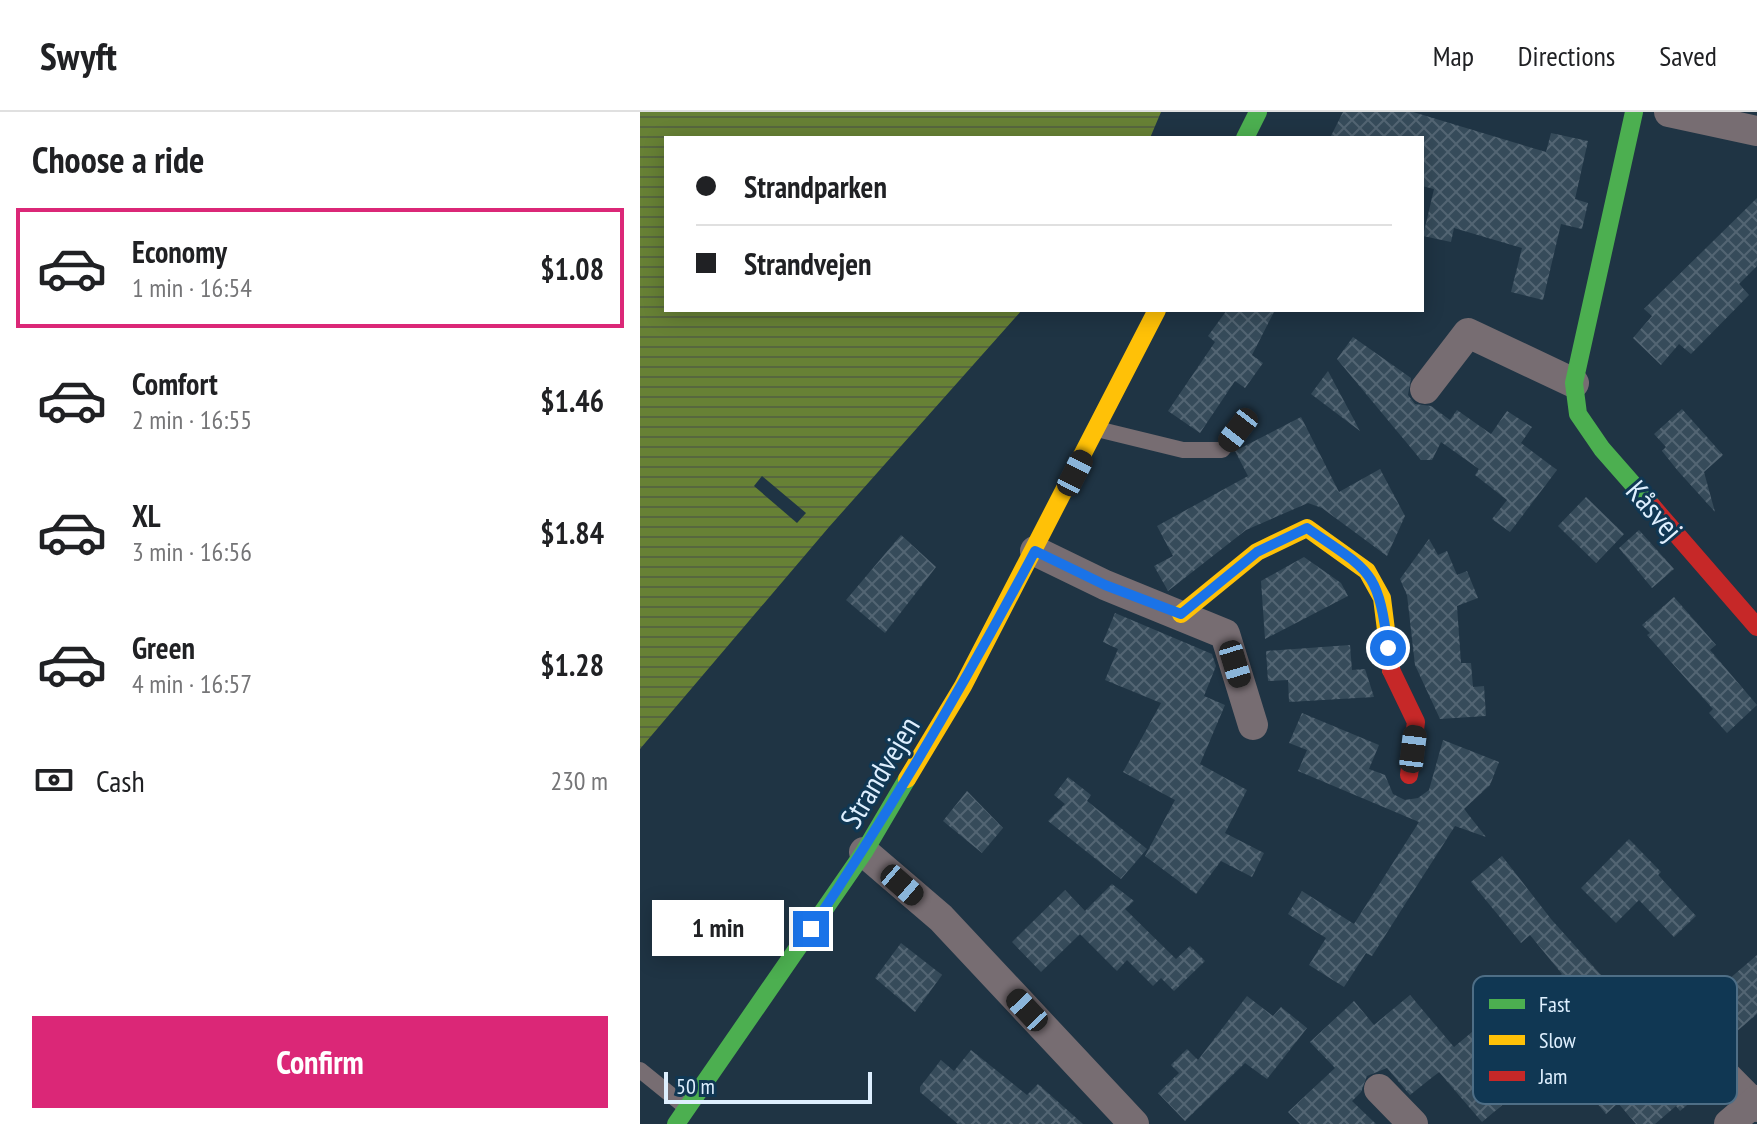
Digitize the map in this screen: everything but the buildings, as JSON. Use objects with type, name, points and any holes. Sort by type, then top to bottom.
[{"type":"street","points":[[1246,136],[1258,112]]},
{"type":"street","name":"Kåsvej","points":[[1634,112],[1574,383],[1578,414],[1602,449],[1757,627]]},
{"type":"street","points":[[1669,112],[1757,131]]},
{"type":"street","name":"Strandvejen","points":[[682,1117],[864,852],[963,686],[1156,312]]},
{"type":"street","points":[[1425,389],[1468,333],[1574,383]]},
{"type":"street","points":[[1181,614],[1257,552],[1307,528],[1367,571],[1382,598],[1391,672],[1416,722],[1409,775]]},
{"type":"street","points":[[1035,551],[1105,585],[1225,634],[1253,725]]},
{"type":"street","points":[[864,852],[941,918],[1134,1124]]},
{"type":"street","points":[[1729,1124],[1756,1104],[1737,1085]]},
{"type":"street","points":[[1379,1089],[1413,1124]]},
{"type":"lane","points":[[1097,429],[1196,450],[1222,450],[1238,430]]},
{"type":"lane","points":[[640,1070],[682,1117]]},
{"type":"shaded area","points":[[640,112],[1161,112],[1151,136],[664,136],[664,312],[1020,312],[829,527],[640,749]]},
{"type":"pier","points":[[762,476],[806,513],[797,523],[754,486]]},
{"type":"traffic: fast","points":[[1246,136],[1258,112]]},
{"type":"traffic: fast","points":[[1634,112],[1574,383],[1578,414],[1602,449],[1652,506]]},
{"type":"traffic: fast","points":[[676,1124],[864,852],[907,779]]},
{"type":"traffic: slow","points":[[907,779],[963,686],[1156,312]]},
{"type":"traffic: slow","points":[[1181,614],[1257,552],[1307,528],[1367,571],[1382,598],[1391,670]]},
{"type":"traffic: jam","points":[[1652,506],[1757,627]]},
{"type":"traffic: jam","points":[[1391,670],[1416,722],[1409,775]]},
{"type":"route","points":[[811,929],[864,852],[963,686],[1035,551],[1105,585],[1181,614],[1257,552],[1307,528],[1367,571],[1382,598],[1388,648]]}]
